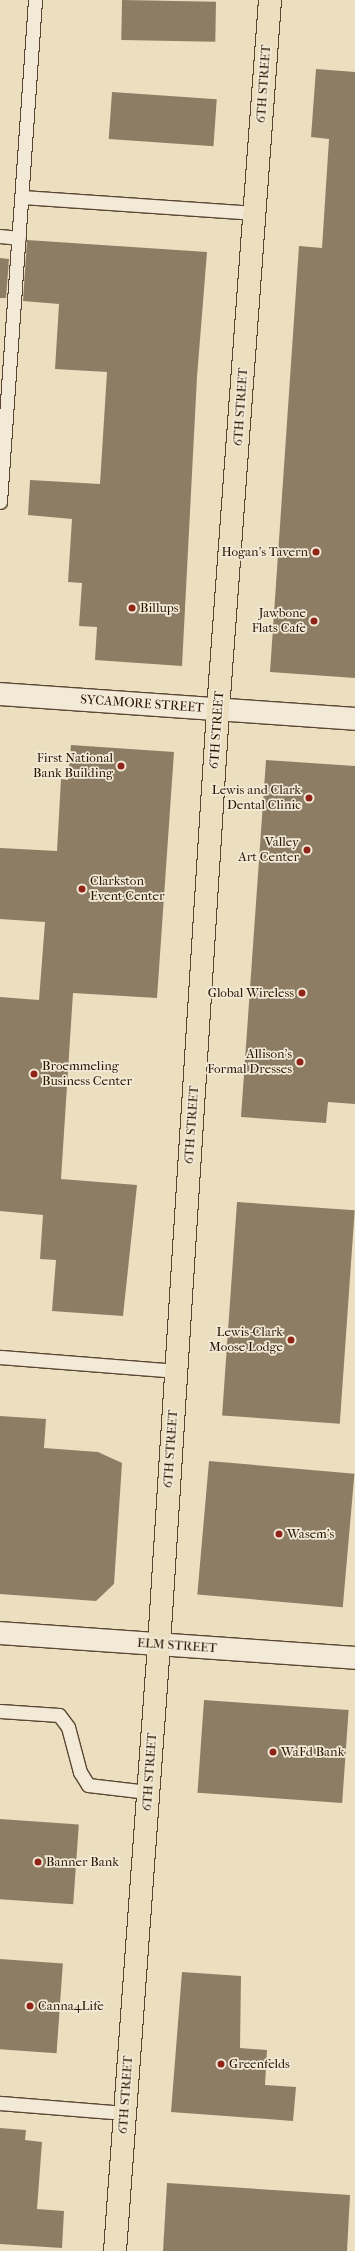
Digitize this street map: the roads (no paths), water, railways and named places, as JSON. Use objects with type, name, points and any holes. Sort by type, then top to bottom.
[{"type":"main road","name":"6TH STREET","points":[[115,2251],[159,1645],[218,710],[270,0]]},
{"type":"street","name":"SYCAMORE STREET","points":[[0,694],[355,719]]},
{"type":"street","name":"ELM STREET","points":[[0,1633],[355,1658]]},
{"type":"lane","points":[[0,501],[3,417],[19,238],[36,0]]},
{"type":"lane","points":[[22,197],[255,213]]},
{"type":"lane","points":[[0,236],[19,238]]},
{"type":"lane","points":[[0,1357],[176,1371]]},
{"type":"lane","points":[[0,1711],[58,1715],[68,1727],[80,1772],[88,1785],[148,1792]]},
{"type":"lane","points":[[0,2103],[125,2113]]},
{"type":"place","name":"Hogan's Tavern","points":[[316,552]]},
{"type":"place","name":"Billups","points":[[132,608]]},
{"type":"place","name":"Jawbone Flats Cafe","points":[[314,621]]},
{"type":"place","name":"First National Bank Building","points":[[121,766]]},
{"type":"place","name":"Lewis and Clark Dental Clinic","points":[[309,798]]},
{"type":"place","name":"Valley Art Center","points":[[307,850]]},
{"type":"place","name":"Clarkston Event Center","points":[[82,889]]},
{"type":"place","name":"Global Wireless","points":[[302,993]]},
{"type":"place","name":"Allison's Formal Dresses","points":[[300,1062]]},
{"type":"place","name":"Broemmeling Business Center","points":[[34,1074]]},
{"type":"place","name":"Lewis-Clark Moose Lodge","points":[[291,1340]]},
{"type":"place","name":"Wasem's","points":[[279,1534]]},
{"type":"place","name":"WaFd Bank","points":[[273,1752]]},
{"type":"place","name":"Banner Bank","points":[[38,1862]]},
{"type":"place","name":"Canna4Life","points":[[30,2006]]},
{"type":"place","name":"Greenfelds","points":[[221,2064]]}]
